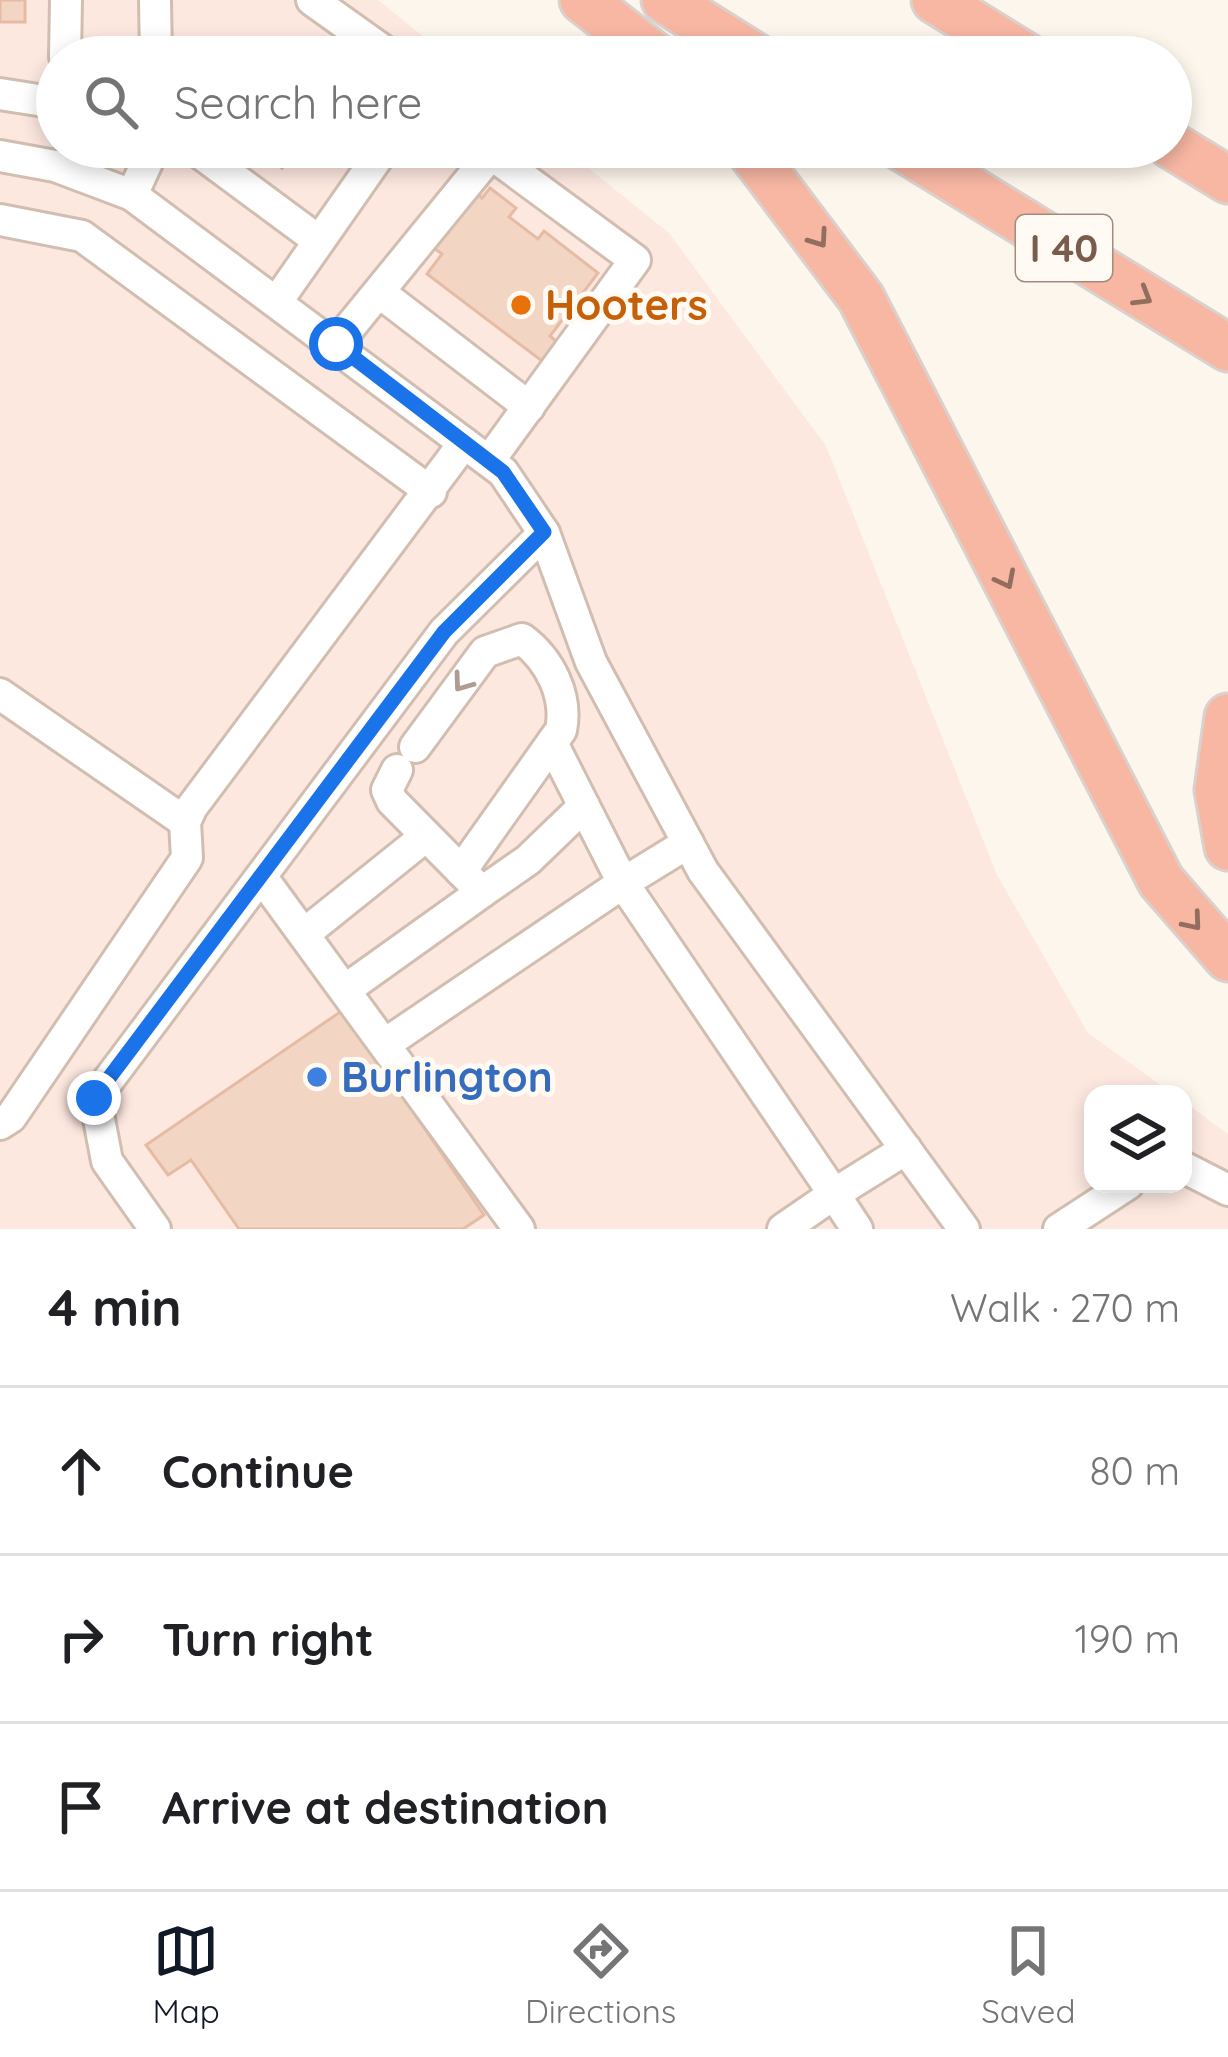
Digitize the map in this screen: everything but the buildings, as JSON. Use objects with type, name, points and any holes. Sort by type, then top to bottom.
[{"type":"highway","points":[[583,0],[629,36]]},
{"type":"highway","points":[[665,0],[722,36]]},
{"type":"highway","points":[[935,0],[994,36]]},
{"type":"highway","points":[[1192,158],[1228,180]]},
{"type":"highway","points":[[763,168],[861,298],[1150,863],[1190,918],[1228,958]]},
{"type":"highway","name":"I 40","points":[[935,168],[1228,348]]},
{"type":"highway","points":[[1228,717],[1218,790],[1228,847]]},
{"type":"lane","points":[[65,36],[66,0]]},
{"type":"lane","points":[[155,0],[156,36]]},
{"type":"lane","points":[[312,0],[363,36]]},
{"type":"lane","points":[[0,94],[36,100]]},
{"type":"lane","points":[[0,156],[36,157]]},
{"type":"lane","points":[[78,168],[132,195],[503,472],[544,532],[592,662],[688,843],[964,1229]]},
{"type":"lane","points":[[132,195],[144,168]]},
{"type":"lane","points":[[220,168],[319,241]]},
{"type":"lane","points":[[278,300],[370,168]]},
{"type":"lane","points":[[336,344],[480,168]]},
{"type":"lane","points":[[0,1124],[11,1117],[187,858],[185,822],[431,492],[529,406],[634,260],[510,168]]},
{"type":"lane","points":[[0,220],[82,236],[431,492]]},
{"type":"lane","points":[[379,292],[529,406]]},
{"type":"lane","points":[[155,1229],[107,1161],[94,1098],[263,879],[444,632],[544,532]]},
{"type":"lane","points":[[345,990],[472,881],[562,730],[566,706],[540,652],[522,639],[485,652],[387,790],[472,881]]},
{"type":"lane","points":[[0,694],[185,822]]},
{"type":"lane","points":[[552,743],[623,884],[857,1229]]},
{"type":"lane","points":[[472,881],[528,860],[584,806]]},
{"type":"lane","points":[[304,934],[426,836]]},
{"type":"lane","points":[[385,1044],[688,843]]},
{"type":"lane","points":[[263,879],[518,1229]]},
{"type":"lane","points":[[783,1229],[906,1149]]},
{"type":"lane","points":[[1192,1172],[1228,1190]]},
{"type":"lane","points":[[1064,1228],[1115,1193]]},
{"type":"shaded area","points":[[0,0],[378,0],[423,36],[36,36],[36,168],[588,168],[669,233],[826,446],[997,875],[1088,1033],[1160,1085],[1084,1085],[1084,1193],[1192,1193],[1192,1108],[1228,1134],[1228,1229],[0,1229]]},
{"type":"place","name":"Hooters","points":[[521,305]]},
{"type":"place","name":"Burlington","points":[[317,1077]]},
{"type":"route","points":[[94,1098],[263,879],[444,632],[544,532],[503,472],[336,344]]}]
